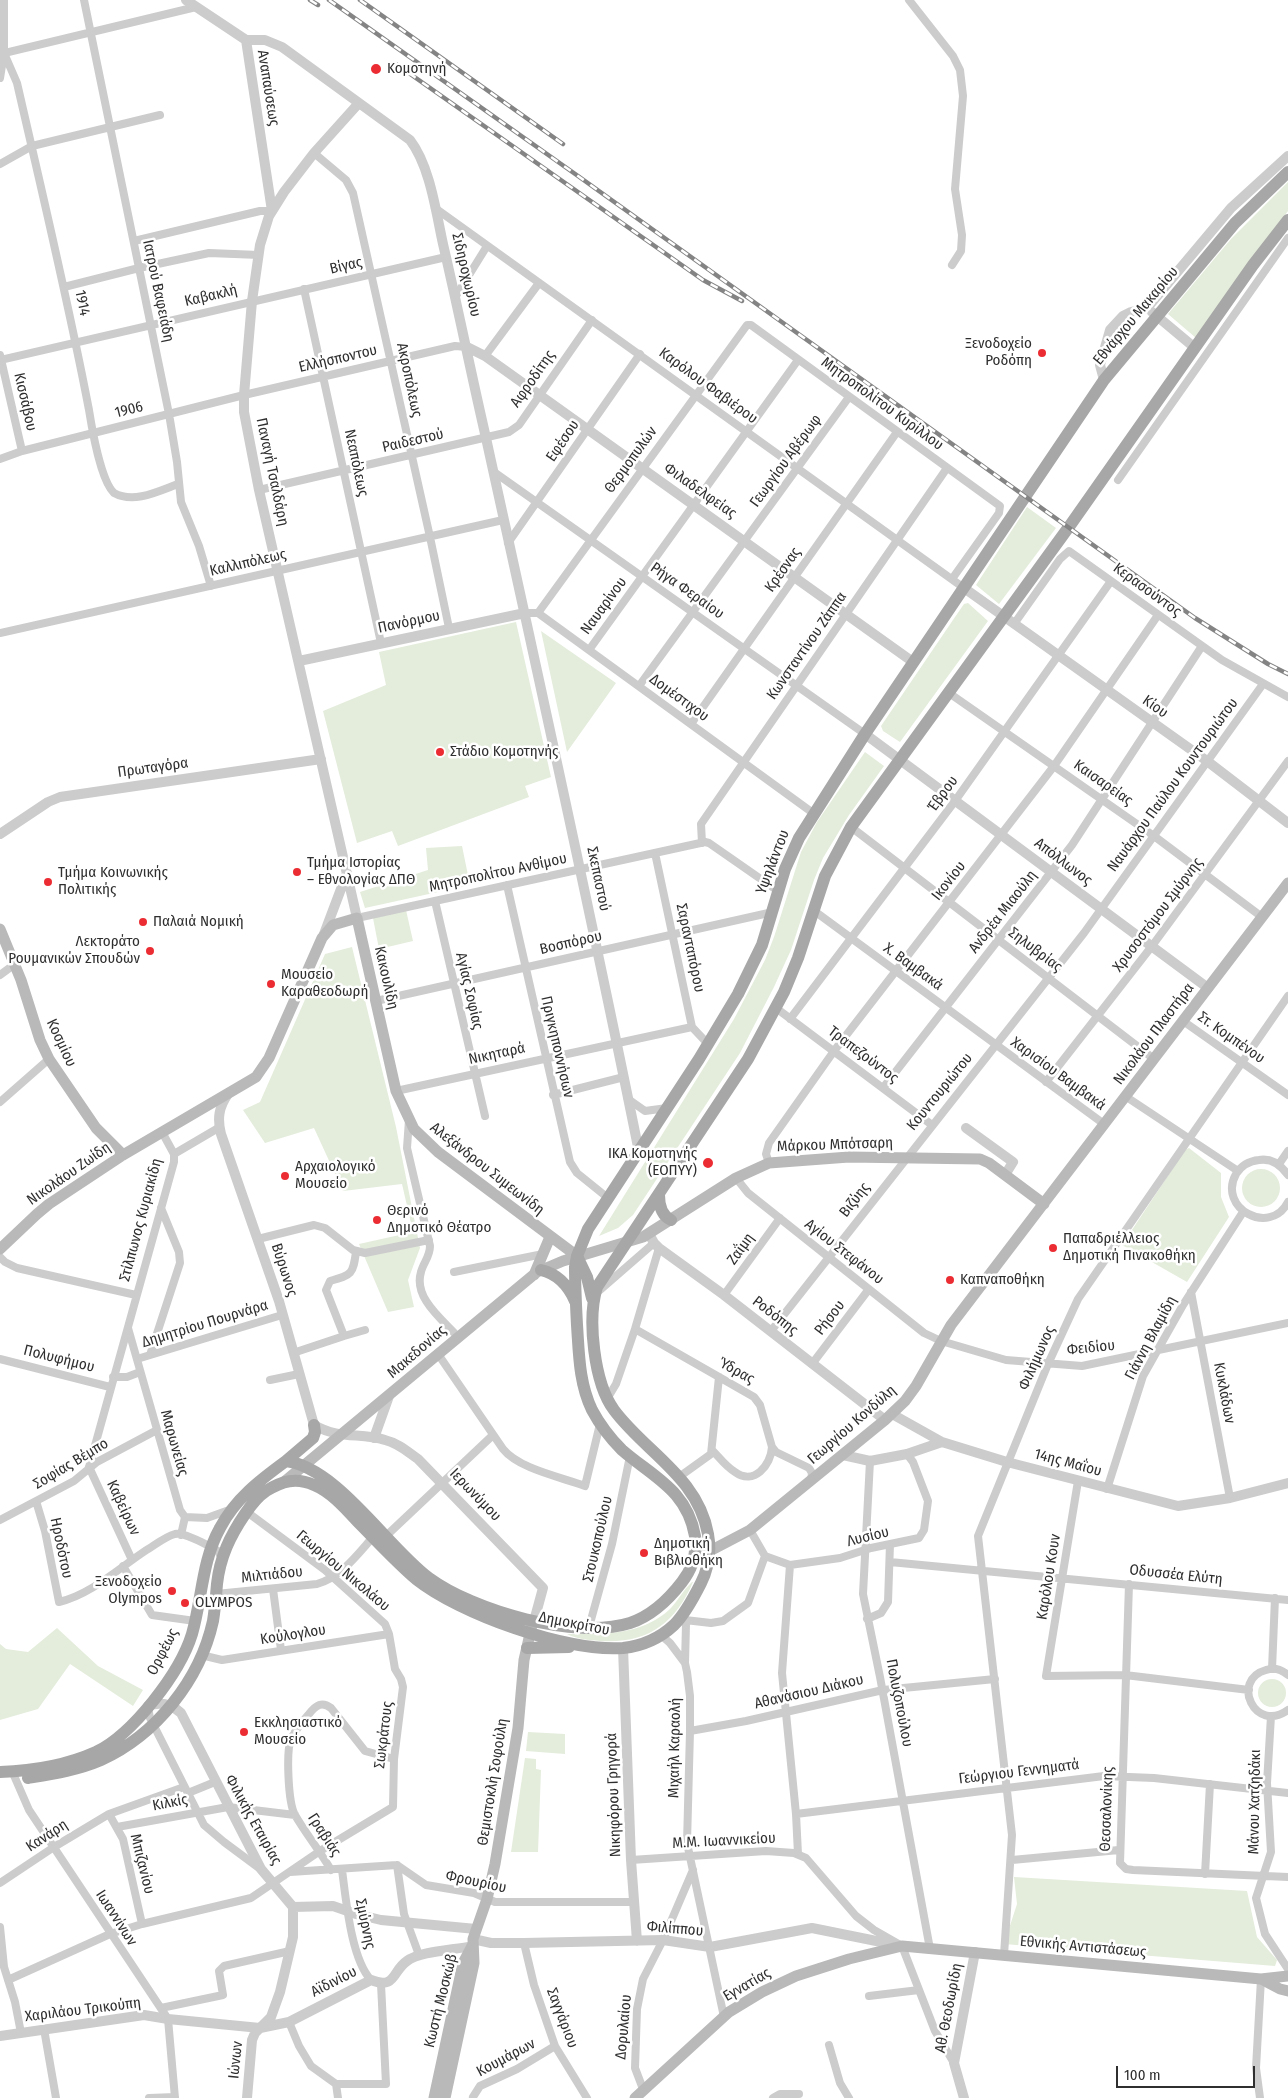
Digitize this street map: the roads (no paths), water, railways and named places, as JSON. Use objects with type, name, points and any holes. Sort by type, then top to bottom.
[{"type":"main road","name":"Εθνάρχου Μακαρίου","points":[[1027,494],[1152,312],[1235,223],[1288,172]]},
{"type":"main road","points":[[626,1243],[748,1059],[776,1008],[798,958],[829,867],[851,828],[949,693],[1009,620],[1071,524],[1253,265],[1288,220]]},
{"type":"main road","name":"Υψηλάντου","points":[[577,1256],[588,1229],[708,1044],[760,951],[778,890],[793,850],[813,813],[1027,494]]},
{"type":"main road","name":"Νικολάου Πλαστήρα","points":[[1044,1204],[1288,883]]},
{"type":"main road","points":[[1276,898],[1288,892]]},
{"type":"main road","points":[[162,1132],[256,1077],[265,1066],[322,938],[333,925],[357,918]]},
{"type":"main road","name":"Κακουλίδη","points":[[357,918],[396,1090]]},
{"type":"main road","name":"Κοσμίου","points":[[0,928],[15,964],[40,1040],[49,1059],[96,1128],[123,1154]]},
{"type":"main road","name":"Αλεξάνδρου Συμεωνίδη","points":[[396,1090],[409,1120],[419,1135],[438,1152],[577,1256]]},
{"type":"main road","name":"Νικολάου Ζωίδη","points":[[0,1249],[36,1214],[123,1154],[162,1132]]},
{"type":"main road","name":"Μάρκου Μπότσαρη","points":[[577,1256],[626,1243],[654,1242],[671,1220],[736,1178],[769,1163],[849,1157],[980,1159],[986,1161],[1044,1204]]},
{"type":"main road","points":[[659,1195],[662,1210],[671,1220]]},
{"type":"main road","name":"Γεωργίου Κονδύλη","points":[[695,1552],[710,1551],[750,1530],[844,1455],[905,1401],[916,1386],[941,1341],[1044,1204]]},
{"type":"main road","points":[[550,1237],[537,1273],[553,1274],[563,1283],[576,1304]]},
{"type":"main road","name":"Δημοκρίτου","points":[[304,1466],[336,1488],[380,1537],[407,1571],[437,1594],[472,1612],[532,1626],[589,1646],[623,1648],[635,1646],[661,1635],[684,1617],[703,1579],[710,1551],[707,1529],[701,1509],[692,1494],[679,1477],[625,1422],[607,1399],[596,1367],[593,1301],[600,1280],[626,1243]]},
{"type":"main road","points":[[577,1256],[587,1277],[593,1301]]},
{"type":"main road","name":"Δημοκρίτου","points":[[532,1626],[590,1627],[626,1624],[651,1612],[669,1597],[686,1576],[693,1563],[695,1552],[692,1524],[681,1500],[664,1482],[630,1456],[600,1424],[590,1406],[582,1381],[575,1280],[577,1256]]},
{"type":"main road","name":"Μακεδονίας","points":[[284,1482],[537,1273],[577,1256]]},
{"type":"main road","name":"Ορφέως","points":[[0,1780],[9,1774],[68,1762],[95,1752],[114,1740],[148,1706],[163,1688],[182,1659],[195,1621],[211,1547],[220,1527],[233,1508],[256,1483],[313,1438],[315,1432],[314,1425]]},
{"type":"main road","points":[[286,1461],[304,1466]]},
{"type":"main road","name":"Δημοκρίτου","points":[[284,1482],[302,1481],[322,1489],[380,1537]]},
{"type":"main road","name":"Ορφέως","points":[[9,1774],[65,1771],[101,1760],[129,1744],[171,1706],[187,1682],[211,1630],[222,1559],[232,1535],[258,1498],[284,1482]]},
{"type":"main road","name":"Θεμιστοκλή Σοφούλη","points":[[474,1938],[487,1900],[495,1864],[514,1753],[526,1648],[532,1626]]},
{"type":"main road","points":[[526,1648],[589,1646]]},
{"type":"main road","name":"Κωστή Μοσκώβ","points":[[434,2098],[463,1963],[474,1938]]},
{"type":"main road","name":"Κωστή Μοσκώβ","points":[[445,2098],[474,1963],[474,1938]]},
{"type":"main road","name":"Εθνικής Αντιστάσεως","points":[[902,1946],[1261,1979],[1288,1976]]},
{"type":"main road","name":"Εγνατίας","points":[[635,2098],[724,2017],[762,1992],[796,1976],[849,1959],[902,1946]]},
{"type":"main road","name":"Εθνικής Αντιστάσεως","points":[[1261,1979],[1288,1991]]},
{"type":"street","points":[[0,78],[4,0]]},
{"type":"street","name":"Ιατρού Βαφειάδη","points":[[84,0],[169,414],[183,510],[199,546],[211,586]]},
{"type":"street","name":"Αναπαύσεως","points":[[186,0],[246,40],[272,211]]},
{"type":"street","points":[[909,0],[955,59],[960,70],[963,96],[955,189],[962,235],[961,250],[952,265]]},
{"type":"street","points":[[2,54],[196,7]]},
{"type":"street","name":"Σιδηροχωρίου","points":[[246,40],[265,40],[282,47],[410,140],[422,159],[456,296],[508,543],[525,612]]},
{"type":"street","name":"1914","points":[[2,54],[17,83],[76,342],[93,433],[106,482],[114,493],[128,497],[145,496],[178,484]]},
{"type":"street","name":"Παναγή Τσαλδάρη","points":[[347,872],[259,490],[244,412],[244,395],[252,301],[264,229],[272,211],[314,153],[358,104]]},
{"type":"street","points":[[0,164],[32,146],[160,115]]},
{"type":"street","name":"Ακροπόλεως","points":[[314,153],[351,186],[449,628]]},
{"type":"street","points":[[1152,312],[1231,208],[1288,156]]},
{"type":"street","name":"Καρόλου Φαβιέρου","points":[[435,208],[964,588]]},
{"type":"street","points":[[134,241],[260,210],[272,211]]},
{"type":"street","points":[[1118,480],[1288,238]]},
{"type":"street","points":[[456,296],[488,246]]},
{"type":"street","points":[[64,287],[140,268],[209,254],[259,255]]},
{"type":"street","name":"Βίγας","points":[[252,301],[446,257]]},
{"type":"street","points":[[485,356],[539,282]]},
{"type":"street","name":"Νεαπόλεως","points":[[304,289],[381,643]]},
{"type":"street","name":"Καβακλή","points":[[0,358],[252,301]]},
{"type":"street","points":[[1104,380],[1100,365],[1110,330],[1123,316],[1131,312],[1152,312],[1195,348]]},
{"type":"street","name":"Αφροδίτης","points":[[486,438],[509,432],[515,428],[592,320]]},
{"type":"street","name":"Μητροπολίτου Κυρίλλου","points":[[747,324],[751,325],[1000,506],[999,513],[952,579]]},
{"type":"street","name":"Θερμοπυλών","points":[[538,613],[747,324]]},
{"type":"street","name":"Ελλήσποντου","points":[[244,395],[455,346],[467,347]]},
{"type":"street","name":"Φιλαδελφείας","points":[[467,347],[485,356],[913,662]]},
{"type":"street","name":"Εφέσου","points":[[508,543],[640,354]]},
{"type":"street","name":"Κισσάβου","points":[[0,358],[22,451]]},
{"type":"street","name":"Ναυαρίνου","points":[[589,650],[798,360]]},
{"type":"street","name":"1906","points":[[0,459],[22,451],[244,395]]},
{"type":"street","name":"Γεωργίου Αβέρωφ","points":[[639,686],[849,397]]},
{"type":"street","name":"Κρέσνας","points":[[691,724],[897,432]]},
{"type":"street","name":"Ραιδεστού","points":[[259,490],[486,438]]},
{"type":"street","name":"Κωνσταντίνου Ζάππα","points":[[702,842],[701,824],[947,468]]},
{"type":"street","name":"Ρήγα Φεραίου","points":[[494,472],[865,734]]},
{"type":"street","name":"Καλλιπόλεως","points":[[0,633],[503,520]]},
{"type":"street","name":"Κερασούντος","points":[[1009,620],[1065,553],[1071,552],[1202,646],[1263,684],[1288,697]]},
{"type":"street","name":"Έβρου","points":[[790,1019],[955,801],[1111,581]]},
{"type":"street","name":"Κίου","points":[[964,588],[1260,800],[1288,823]]},
{"type":"street","points":[[525,612],[538,613]]},
{"type":"street","name":"Πανόρμου","points":[[299,661],[525,612]]},
{"type":"street","name":"Σκεπαστού","points":[[525,612],[581,869],[639,1152]]},
{"type":"street","name":"Δομέστιχου","points":[[538,613],[813,813]]},
{"type":"street","name":"Ικονίου","points":[[769,1163],[766,1154],[770,1143],[834,1051],[1054,766],[1158,615]]},
{"type":"street","name":"Ανδρέα Μιαούλη","points":[[883,1088],[1052,872],[1153,724],[1202,646]]},
{"type":"street","name":"Ναυάρχου Παύλου Κουντουριώτου","points":[[996,1045],[1101,909],[1263,684]]},
{"type":"street","name":"Καισαρείας","points":[[949,693],[1154,836],[1262,916]]},
{"type":"street","name":"Απόλλωνος","points":[[865,734],[1208,988]]},
{"type":"street","name":"Πρωταγόρα","points":[[0,834],[48,802],[60,797],[321,759]]},
{"type":"street","name":"Χρυσοστόμου Σμύρνης","points":[[1046,1082],[1152,946],[1288,762]]},
{"type":"street","name":"Σηλυβρίας","points":[[851,828],[1154,1059]]},
{"type":"street","points":[[702,842],[709,843],[778,890]]},
{"type":"street","name":"Μητροπολίτου Ανθίμου","points":[[357,918],[702,842]]},
{"type":"street","name":"Σαρανταπόρου","points":[[655,853],[692,1027]]},
{"type":"street","points":[[322,938],[347,872]]},
{"type":"street","name":"Κακουλίδη","points":[[347,872],[357,918]]},
{"type":"street","name":"Πριγκηποννήσων","points":[[507,885],[572,1168],[608,1198]]},
{"type":"street","name":"Αγίας Σοφίας","points":[[434,901],[485,1116]]},
{"type":"street","name":"Χ. Βαμβακά","points":[[813,910],[996,1045]]},
{"type":"street","name":"Βοσπόρου","points":[[376,1001],[773,912]]},
{"type":"street","points":[[0,975],[15,964]]},
{"type":"street","name":"Φιλήμωνος","points":[[1004,1955],[1012,1860],[1012,1836],[1008,1787],[978,1536],[1048,1364],[1078,1299],[1288,996]]},
{"type":"street","name":"Τραπεζούντος","points":[[776,1008],[932,1125]]},
{"type":"street","name":"Στ. Κομπένου","points":[[1183,1021],[1288,1095]]},
{"type":"street","points":[[692,1027],[708,1044]]},
{"type":"street","name":"Νικηταρά","points":[[396,1090],[692,1027]]},
{"type":"street","name":"Χαρισίου Βαμβακά","points":[[996,1045],[1104,1124]]},
{"type":"street","name":"Κουντουριώτου","points":[[907,1157],[996,1045]]},
{"type":"street","points":[[0,1102],[49,1059]]},
{"type":"street","points":[[554,1095],[624,1077]]},
{"type":"street","name":"Βύρωνος","points":[[228,1094],[219,1111],[220,1127],[279,1301],[314,1425]]},
{"type":"street","points":[[1125,1096],[1238,1171]]},
{"type":"street","points":[[628,1099],[645,1111],[668,1108]]},
{"type":"street","points":[[409,1120],[407,1148],[429,1240],[430,1252],[421,1272],[420,1288],[426,1301],[458,1337]]},
{"type":"street","points":[[174,1154],[220,1127]]},
{"type":"street","points":[[966,1128],[1013,1162],[1005,1175]]},
{"type":"street","name":"Στίλπωνος Κυριακίδη","points":[[89,1468],[174,1162],[174,1154],[162,1132]]},
{"type":"street","points":[[1278,1164],[1288,1151]]},
{"type":"street","name":"Βιζύης","points":[[771,1331],[907,1157]]},
{"type":"street","points":[[1287,1205],[1274,1216],[1254,1218],[1244,1212],[1236,1203],[1232,1190],[1238,1171],[1246,1164],[1257,1160],[1268,1160],[1278,1164],[1288,1175]]},
{"type":"street","name":"Αγίου Στεφάνου","points":[[736,1178],[746,1191],[828,1257],[924,1333],[941,1341]]},
{"type":"street","points":[[150,1355],[180,1263],[178,1252],[161,1208]]},
{"type":"street","name":"Γιάννη Βλαμίδη","points":[[1107,1489],[1141,1382],[1157,1350],[1191,1292],[1244,1212]]},
{"type":"street","name":"Ζαΐμη","points":[[724,1295],[780,1218]]},
{"type":"street","points":[[258,1239],[318,1225],[325,1228],[356,1252],[368,1252],[429,1240]]},
{"type":"street","points":[[593,1301],[654,1242]]},
{"type":"street","points":[[607,1399],[616,1384],[635,1329],[654,1242]]},
{"type":"street","name":"Ροδόπης","points":[[654,1242],[812,1364],[888,1417],[942,1442]]},
{"type":"street","points":[[344,1336],[326,1290],[330,1281],[348,1276],[353,1270],[356,1252]]},
{"type":"street","points":[[454,1272],[543,1254]]},
{"type":"street","points":[[0,1257],[17,1268],[136,1295]]},
{"type":"street","name":"Ρήσου","points":[[812,1364],[869,1289]]},
{"type":"street","name":"Κυκλάδων","points":[[1191,1292],[1230,1498]]},
{"type":"street","name":"Δημητρίου Πουρνάρα","points":[[137,1359],[282,1315]]},
{"type":"street","name":"Φειδίου","points":[[941,1341],[1006,1360],[1082,1366],[1288,1323]]},
{"type":"street","name":"Μαρωνείας","points":[[128,1327],[176,1502],[185,1517]]},
{"type":"street","name":"Ύδρας","points":[[635,1329],[751,1395],[758,1402],[772,1447]]},
{"type":"street","points":[[293,1353],[365,1330]]},
{"type":"street","points":[[438,1354],[493,1435],[506,1452],[516,1461],[585,1486],[600,1424]]},
{"type":"street","name":"Πολυφήμου","points":[[0,1359],[110,1387]]},
{"type":"street","name":"Πολυφήμου","points":[[113,1377],[128,1377],[140,1372]]},
{"type":"street","points":[[270,1380],[299,1374]]},
{"type":"street","points":[[679,1477],[711,1454],[719,1377]]},
{"type":"street","points":[[374,1438],[389,1396]]},
{"type":"street","name":"Ιερωνύμου","points":[[314,1425],[341,1435],[385,1439],[403,1448],[418,1459],[543,1588],[532,1626]]},
{"type":"street","name":"Σοφίας Βέμπο","points":[[0,1519],[74,1481],[89,1468],[156,1430]]},
{"type":"street","points":[[334,1578],[442,1483],[493,1435]]},
{"type":"street","points":[[844,1455],[870,1462],[907,1454],[942,1442]]},
{"type":"street","name":"14ης Μαΐου","points":[[942,1442],[1007,1462],[1178,1506],[1230,1498],[1288,1483]]},
{"type":"street","points":[[712,1450],[736,1474],[750,1476],[761,1472],[765,1468],[770,1460],[772,1447]]},
{"type":"street","points":[[772,1447],[776,1452],[809,1468],[812,1473],[811,1481]]},
{"type":"street","name":"Λυσίου","points":[[790,1566],[840,1558],[864,1550],[919,1538],[924,1530],[928,1501],[907,1454]]},
{"type":"street","name":"Στουκοπούλου","points":[[590,1627],[612,1544],[630,1456]]},
{"type":"street","name":"Πολυζοπούλου","points":[[870,1462],[862,1594],[883,1690],[930,1949]]},
{"type":"street","name":"Καβείρων","points":[[89,1468],[132,1560]]},
{"type":"street","name":"Καρόλου Κουν","points":[[1078,1481],[1046,1676],[1125,1675]]},
{"type":"street","name":"Ηροδότου","points":[[36,1501],[45,1531],[58,1602],[69,1600],[123,1566]]},
{"type":"street","points":[[181,1535],[185,1517],[207,1518],[233,1508]]},
{"type":"street","name":"Γεωργίου Νικολάου","points":[[247,1512],[334,1578],[384,1622],[389,1634],[395,1669]]},
{"type":"street","points":[[750,1530],[765,1556],[790,1566],[782,1657],[784,1711],[796,1814],[798,1854],[811,1863],[846,1906],[864,1923],[902,1946],[935,2031],[954,2063]]},
{"type":"street","points":[[195,1621],[152,1615],[123,1566],[175,1534],[211,1547],[220,1553],[222,1559]]},
{"type":"street","points":[[867,1619],[881,1613],[886,1605],[890,1544]]},
{"type":"street","points":[[685,1663],[684,1617],[712,1624],[723,1621],[748,1603],[765,1556]]},
{"type":"street","name":"Οδυσσέα Ελύτη","points":[[890,1562],[1288,1600]]},
{"type":"street","name":"Μιλτιάδου","points":[[216,1594],[317,1584],[334,1578]]},
{"type":"street","name":"Θεσσαλονίκης","points":[[1128,1584],[1120,1863],[1126,1869],[1288,1877]]},
{"type":"street","points":[[272,1589],[281,1650]]},
{"type":"street","points":[[1272,1669],[1275,1598]]},
{"type":"street","name":"Κούλογλου","points":[[201,1655],[222,1660],[389,1634]]},
{"type":"street","name":"Μιχαήλ Καραολή","points":[[661,1635],[670,1642],[685,1663],[690,1696],[687,1843],[724,2017]]},
{"type":"street","name":"Νικηφόρου Γρηγορά","points":[[623,1648],[631,1862],[637,1941]]},
{"type":"street","name":"Σωκράτους","points":[[320,1851],[393,1807],[394,1759],[403,1693],[402,1681],[395,1669]]},
{"type":"street","points":[[1288,1675],[1272,1669],[1265,1670],[1255,1676],[1249,1690],[1253,1707],[1262,1714],[1279,1715],[1288,1710]]},
{"type":"street","points":[[1125,1675],[1249,1690]]},
{"type":"street","name":"Αθανάσιου Διάκου","points":[[690,1730],[746,1721],[883,1690],[995,1679]]},
{"type":"street","points":[[171,1706],[159,1703],[148,1706],[148,1713],[204,1825],[261,1869]]},
{"type":"street","name":"Γραβιάς","points":[[331,1870],[295,1814],[289,1797],[290,1744],[294,1735],[318,1705],[328,1706],[365,1751],[394,1759]]},
{"type":"street","name":"Φιλικής Εταιρίας","points":[[171,1706],[185,1719],[215,1782],[261,1869],[293,1906]]},
{"type":"street","name":"Μάνου Χατζηδάκι","points":[[1271,1716],[1267,1790],[1272,1852],[1256,1896],[1265,1934],[1288,1969]]},
{"type":"street","name":"Ιωαννίνων","points":[[9,1774],[42,1831],[168,2019]]},
{"type":"street","name":"Γεώργιου Γεννηματά","points":[[796,1814],[903,1799],[1092,1777],[1122,1776],[1288,1793]]},
{"type":"street","name":"Κιλκίς","points":[[109,1814],[215,1782]]},
{"type":"street","points":[[1205,1874],[1210,1784]]},
{"type":"street","name":"Γραβιάς","points":[[228,1807],[295,1814]]},
{"type":"street","name":"Κιλκίς","points":[[117,1827],[197,1811],[228,1807]]},
{"type":"street","name":"Μπιζανίου","points":[[109,1814],[123,1839],[142,1924]]},
{"type":"street","name":"Κανάρη","points":[[0,1883],[54,1847],[109,1814]]},
{"type":"street","points":[[1012,1860],[1119,1850]]},
{"type":"street","points":[[8,1980],[110,1934],[142,1924],[251,1898],[320,1851]]},
{"type":"street","name":"Μ.Μ. Ιωαννικείου","points":[[631,1862],[766,1851],[798,1854]]},
{"type":"street","points":[[290,1872],[397,1865],[406,1923],[419,1955]]},
{"type":"street","name":"Φρουρίου","points":[[397,1865],[426,1885],[474,1893],[487,1900],[504,1903],[634,1902]]},
{"type":"street","name":"Σμύρνης","points":[[342,1870],[347,1911],[360,1965],[371,1980]]},
{"type":"street","points":[[663,1940],[693,1870]]},
{"type":"street","points":[[260,2028],[273,2013],[290,1951],[293,1937],[293,1906]]},
{"type":"street","name":"Φιλίππου","points":[[293,1906],[333,1906],[381,1920],[406,1923],[491,1943],[663,1940],[710,1947],[808,1928],[902,1946]]},
{"type":"street","points":[[0,1927],[4,1967],[15,2002],[21,2033]]},
{"type":"street","name":"Αϊδινίου","points":[[260,2028],[289,2022],[371,1980],[381,1984],[392,1980],[404,1963],[419,1955],[474,1938]]},
{"type":"street","name":"Δορυλαίου","points":[[643,2089],[634,2068],[637,2009],[644,1977],[663,1940]]},
{"type":"street","name":"Σαγγάριου","points":[[524,1943],[534,1985],[555,2046],[587,2098]]},
{"type":"street","points":[[161,2008],[223,1995],[219,1971],[224,1966],[290,1951]]},
{"type":"street","name":"Αθ. Θεοδωρίδη","points":[[964,2098],[954,2063],[975,1952]]},
{"type":"street","points":[[1260,2098],[1256,2068],[1261,1979]]},
{"type":"street","points":[[289,2022],[299,2046],[311,2066],[336,2084],[386,2084],[381,1984]]},
{"type":"street","points":[[869,1996],[919,1990]]},
{"type":"street","name":"Χαριλάου Τρικούπη","points":[[0,2036],[144,2015],[260,2028]]},
{"type":"street","points":[[149,2098],[175,2097],[168,2019]]},
{"type":"street","name":"Ιώνων","points":[[247,2098],[252,2040],[260,2028]]},
{"type":"street","points":[[44,2029],[56,2098]]},
{"type":"street","points":[[828,2045],[840,2083],[849,2098]]},
{"type":"street","name":"Κουμάρων","points":[[472,2098],[480,2086],[517,2069],[555,2046]]},
{"type":"street","points":[[336,2084],[338,2098]]},
{"type":"street","points":[[773,2098],[780,2094],[799,2094]]},
{"type":"railway","points":[[310,0],[318,5]]},
{"type":"railway","points":[[329,0],[1195,618],[1268,664],[1288,674]]},
{"type":"railway","points":[[360,0],[563,144]]},
{"type":"railway","points":[[396,64],[703,280],[742,301]]},
{"type":"place","name":"Κομοτηνή","points":[[376,69]]},
{"type":"place","name":"Ξενοδοχείο Ροδόπη","points":[[1042,353]]},
{"type":"place","name":"Στάδιο Κομοτηνής","points":[[440,752]]},
{"type":"place","name":"Τμήμα Ιστορίας – Εθνολογίας ΔΠΘ","points":[[297,872]]},
{"type":"place","name":"Τμήμα Κοινωνικής Πολιτικής","points":[[48,882]]},
{"type":"place","name":"Παλαιά Νομική","points":[[143,922]]},
{"type":"place","name":"Λεκτοράτο Ρουμανικών Σπουδών","points":[[150,951]]},
{"type":"place","name":"Μουσείο Καραθεοδωρή","points":[[271,984]]},
{"type":"place","name":"ΙΚΑ Κομοτηνής (ΕΟΠΥΥ)","points":[[708,1163]]},
{"type":"place","name":"Αρχαιολογικό Μουσείο","points":[[285,1176]]},
{"type":"place","name":"Θερινό Δημοτικό Θέατρο","points":[[377,1220]]},
{"type":"place","name":"Παπαδριέλλειος Δημοτική Πινακοθήκη","points":[[1053,1248]]},
{"type":"place","name":"Καπναποθήκη","points":[[950,1280]]},
{"type":"place","name":"Δημοτική Βιβλιοθήκη","points":[[644,1553]]},
{"type":"place","name":"Ξενοδοχείο Olympos","points":[[172,1591]]},
{"type":"place","name":"OLYMPOS","points":[[185,1603]]},
{"type":"place","name":"Εκκλησιαστικό Μουσείο","points":[[244,1732]]}]
